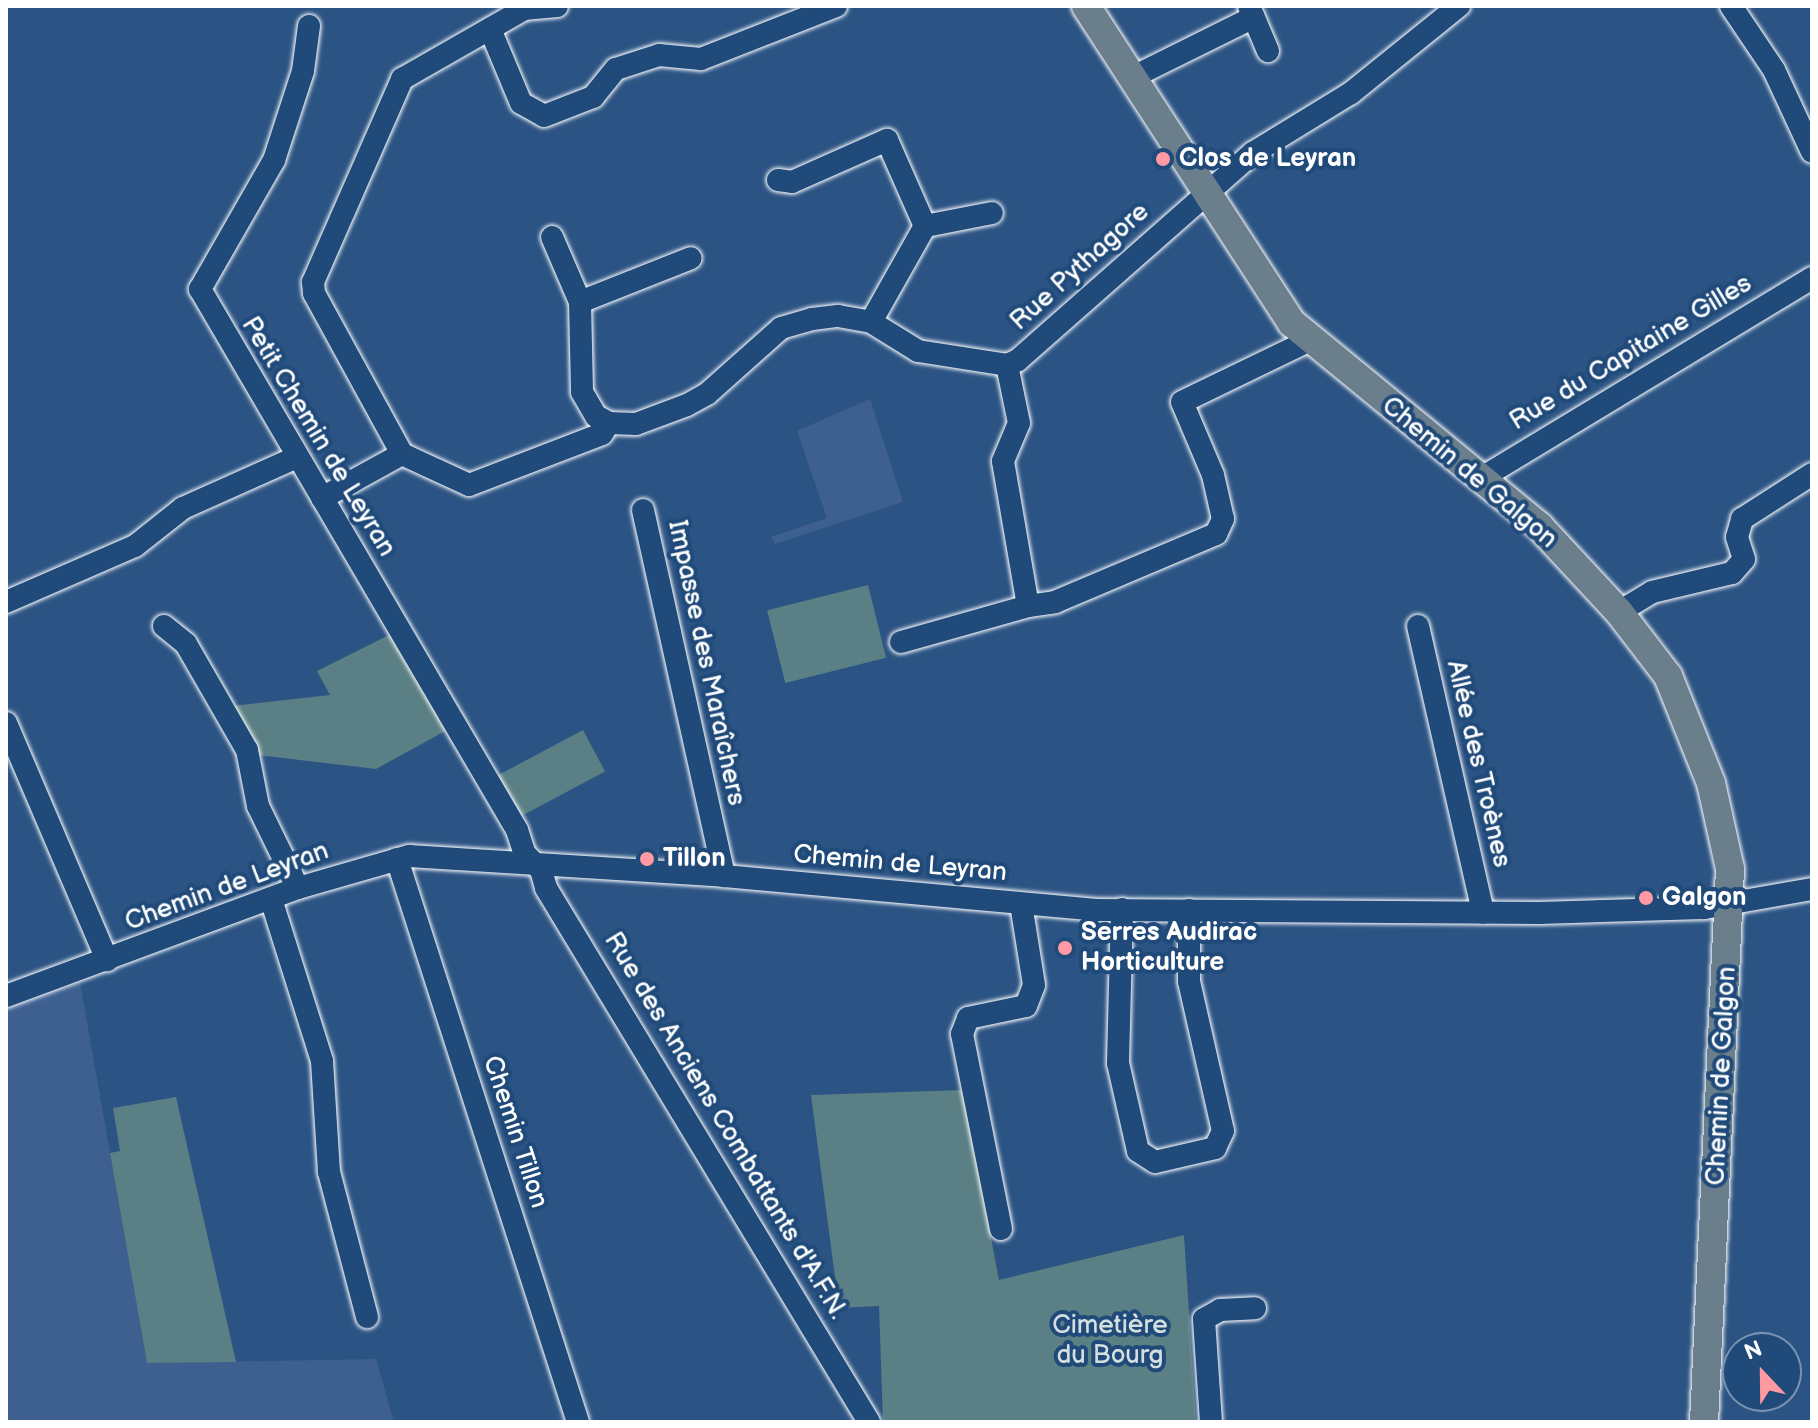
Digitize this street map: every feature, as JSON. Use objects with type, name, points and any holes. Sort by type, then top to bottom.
[{"type":"main road","name":"Chemin de Galgon","points":[[1086,6],[1268,292],[1310,340],[1539,526],[1619,612],[1668,676],[1711,783],[1729,859],[1732,901],[1704,1422]]},
{"type":"street","points":[[552,237],[580,302],[582,392],[596,416],[609,423],[602,434],[469,485],[402,454],[314,293],[313,282],[402,79],[524,9],[557,6]]},
{"type":"street","points":[[490,29],[521,103],[544,116],[593,97],[616,69],[659,55],[701,59],[836,6]]},
{"type":"street","name":"Rue Pythagore","points":[[609,423],[636,424],[697,399],[781,328],[838,316],[871,322],[918,351],[1007,365],[1046,336],[1205,193],[1268,141],[1351,93],[1459,6]]},
{"type":"street","points":[[1731,6],[1774,70],[1812,152]]},
{"type":"street","points":[[1131,78],[1252,11],[1268,51]]},
{"type":"street","name":"Petit Chemin de Leyran","points":[[309,26],[303,71],[274,160],[200,289],[532,861]]},
{"type":"street","points":[[778,180],[792,182],[887,140],[925,226]]},
{"type":"street","points":[[871,322],[925,226],[992,213]]},
{"type":"street","points":[[580,302],[691,258]]},
{"type":"street","name":"Rue du Capitaine Gilles","points":[[1480,479],[1812,278]]},
{"type":"street","points":[[901,642],[1028,606],[1055,602],[1216,534],[1223,519],[1213,475],[1182,402],[1310,340]]},
{"type":"street","points":[[1007,365],[1019,423],[1003,461],[1028,606]]},
{"type":"street","points":[[322,498],[402,454]]},
{"type":"street","points":[[6,602],[135,546],[183,508],[297,457]]},
{"type":"street","points":[[1619,612],[1652,592],[1732,573],[1744,559],[1737,537],[1742,519],[1812,474]]},
{"type":"street","name":"Impasse des Maraîchers","points":[[643,510],[724,876]]},
{"type":"street","points":[[164,626],[186,644],[247,750],[258,806],[298,888]]},
{"type":"street","name":"Allée des Troènes","points":[[1418,626],[1483,913]]},
{"type":"street","points":[[6,723],[107,960]]},
{"type":"street","name":"Chemin de Leyran","points":[[6,996],[298,888],[397,859],[532,861],[1021,904],[1122,909],[1483,913],[1704,908],[1812,889]]},
{"type":"street","name":"Chemin Tillon","points":[[397,859],[578,1422]]},
{"type":"street","name":"Rue des Anciens Combattants d'A.F.N.","points":[[532,861],[869,1422]]},
{"type":"street","points":[[271,899],[322,1061],[329,1172],[367,1317]]},
{"type":"street","points":[[1001,1229],[962,1034],[968,1018],[1026,1006],[1034,985],[1021,904]]},
{"type":"street","points":[[1122,909],[1118,1063],[1138,1151],[1155,1162],[1205,1153],[1221,1141],[1223,1131],[1189,981],[1189,910]]},
{"type":"street","points":[[1211,1422],[1204,1319],[1220,1310],[1255,1308]]},
{"type":"shaded area","points":[[870,399],[903,502],[775,544],[771,537],[827,518],[797,431]]},
{"type":"shaded area","points":[[80,982],[147,1363],[376,1359],[394,1422],[6,1422],[6,1009]]},
{"type":"green space","points":[[868,585],[886,658],[785,683],[767,610]]},
{"type":"green space","points":[[391,634],[447,730],[376,769],[257,755],[232,706],[330,695],[317,671]]},
{"type":"green space","points":[[583,730],[605,771],[517,818],[495,777]]},
{"type":"green space","name":"Cimetière du Bourg","points":[[963,1090],[999,1280],[1184,1235],[1196,1422],[883,1422],[879,1306],[839,1308],[811,1095]]},
{"type":"green space","points":[[176,1097],[236,1362],[147,1363],[110,1153],[120,1151],[113,1108]]},
{"type":"place","name":"Clos de Leyran","points":[[1163,159]]},
{"type":"place","name":"Tillon","points":[[647,859]]},
{"type":"place","name":"Galgon","points":[[1646,898]]},
{"type":"place","name":"Serres Audirac Horticulture","points":[[1065,948]]}]
